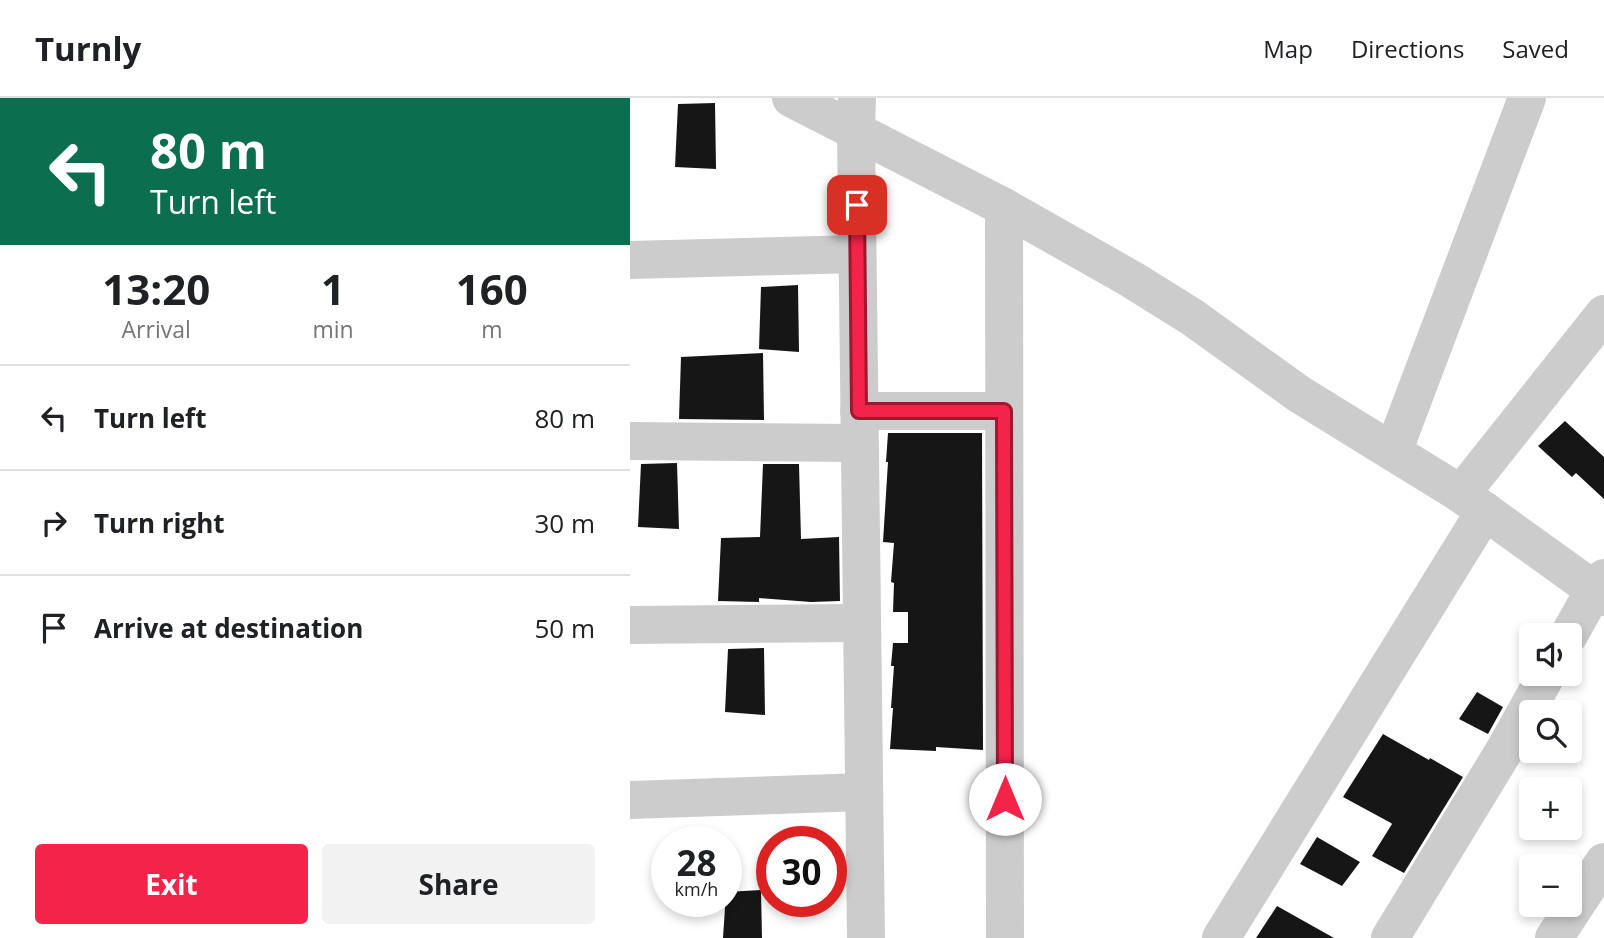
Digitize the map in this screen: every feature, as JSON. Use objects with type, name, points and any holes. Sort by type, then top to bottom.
[{"type":"street","points":[[792,98],[856,115],[1004,207],[1192,317],[1299,394],[1473,503],[1601,589],[1577,623]]},
{"type":"street","points":[[1392,452],[1527,98]]},
{"type":"street","points":[[856,115],[866,938]]},
{"type":"street","points":[[1004,207],[1005,938]]},
{"type":"street","points":[[630,260],[858,254]]},
{"type":"street","points":[[1221,938],[1473,503],[1604,314]]},
{"type":"street","points":[[630,441],[859,427],[1004,411]]},
{"type":"street","points":[[630,625],[862,623]]},
{"type":"street","points":[[1391,938],[1540,686]]},
{"type":"street","points":[[630,800],[864,792]]},
{"type":"street","points":[[1554,938],[1604,862]]},
{"type":"building","points":[[715,103],[716,169],[675,167],[678,104]]},
{"type":"building","points":[[798,285],[799,352],[759,349],[761,287]]},
{"type":"building","points":[[763,353],[764,420],[679,419],[681,357]]},
{"type":"building","points":[[1565,421],[1604,457],[1604,499],[1576,473],[1572,477],[1538,446]]},
{"type":"building","points":[[888,433],[982,433],[983,750],[936,747],[936,751],[890,749],[893,643],[908,643],[908,612],[893,612],[894,583],[891,582],[894,543],[883,542]]},
{"type":"building","points":[[677,463],[679,529],[638,527],[641,464]]},
{"type":"building","points":[[763,464],[799,464],[801,539],[839,537],[840,601],[759,598],[759,602],[718,601],[721,538],[760,537]]},
{"type":"building","points":[[764,648],[765,715],[725,712],[728,649]]},
{"type":"building","points":[[1477,692],[1503,707],[1488,734],[1459,719]]},
{"type":"building","points":[[1383,734],[1463,777],[1404,873],[1372,856],[1392,824],[1343,797]]},
{"type":"building","points":[[1317,837],[1360,862],[1342,886],[1300,864]]},
{"type":"building","points":[[756,890],[756,917],[762,917],[762,938],[723,938],[724,917],[742,917],[742,891]]},
{"type":"building","points":[[1277,906],[1334,938],[1256,938]]},
{"type":"route","points":[[857,205],[859,411],[1004,411],[1005,799]]}]
